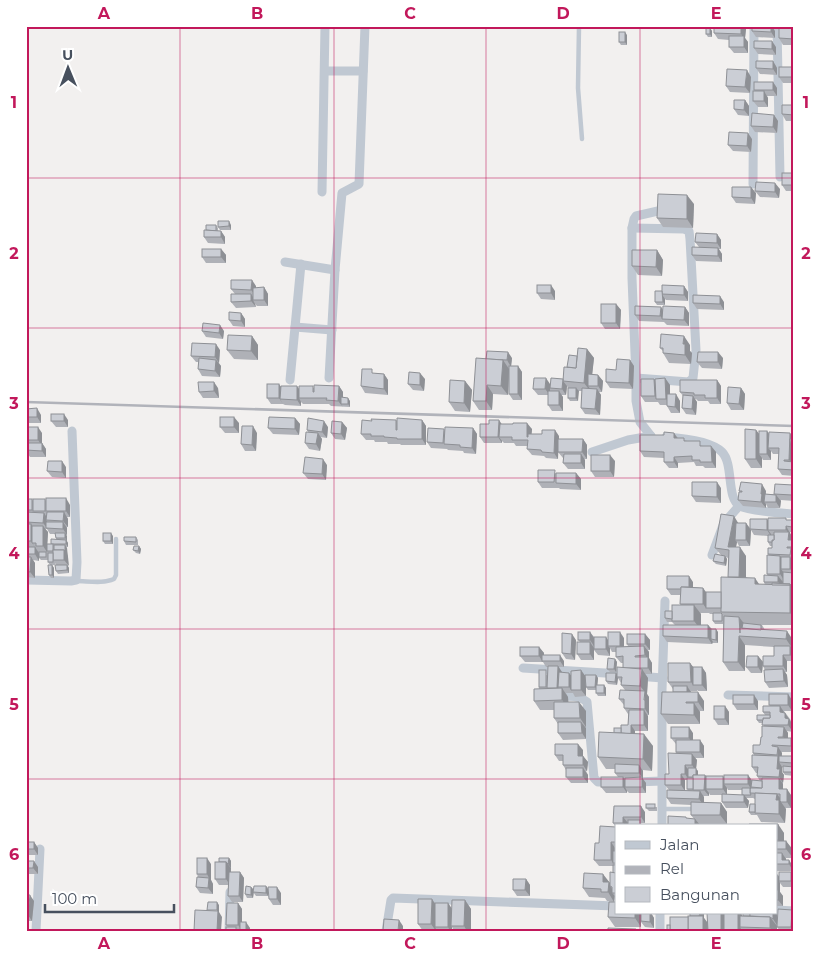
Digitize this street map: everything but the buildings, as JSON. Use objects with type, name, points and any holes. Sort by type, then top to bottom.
[{"type":"street","points":[[322,192],[325,26]]},
{"type":"street","points":[[329,378],[342,193],[358,184],[365,26]]},
{"type":"street","points":[[754,26],[754,184]]},
{"type":"street","points":[[777,26],[780,177]]},
{"type":"street","points":[[325,71],[363,71]]},
{"type":"street","points":[[651,436],[640,422],[636,401],[632,228],[636,216],[658,211]]},
{"type":"street","points":[[632,228],[684,229],[689,231],[696,350],[693,378],[689,382],[636,378]]},
{"type":"street","points":[[285,262],[336,270]]},
{"type":"street","points":[[290,380],[301,264]]},
{"type":"street","points":[[295,327],[332,330]]},
{"type":"street","points":[[26,580],[76,580],[72,431]]},
{"type":"street","points":[[592,452],[628,440],[651,436],[680,438],[714,446],[722,451],[728,464],[734,499],[739,506],[747,509],[794,514]]},
{"type":"street","points":[[712,555],[724,523],[739,506]]},
{"type":"street","points":[[662,824],[665,601]]},
{"type":"street","points":[[523,668],[604,672],[663,678]]},
{"type":"street","points":[[548,695],[580,697],[587,702],[594,778],[598,782],[662,782]]},
{"type":"street","points":[[728,696],[794,697]]},
{"type":"street","points":[[36,931],[40,848]]},
{"type":"street","points":[[229,931],[230,892]]},
{"type":"street","points":[[386,931],[391,900],[393,898],[615,906]]},
{"type":"street","points":[[778,910],[794,911]]},
{"type":"street","points":[[660,914],[660,931]]},
{"type":"lane","points":[[579,26],[578,88],[582,140]]},
{"type":"lane","points":[[74,580],[108,582],[114,579],[116,575],[116,539]]},
{"type":"lane","points":[[662,809],[705,809]]},
{"type":"railway","points":[[26,402],[794,426]]}]
